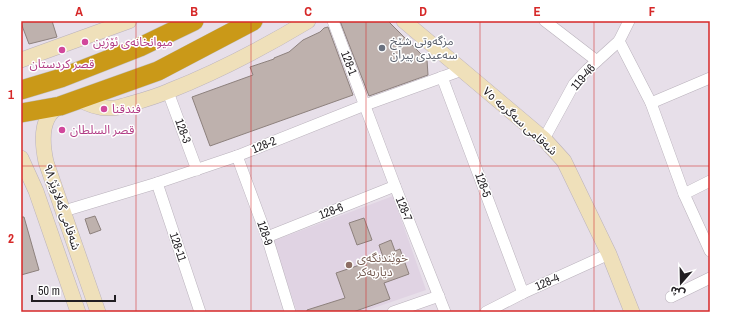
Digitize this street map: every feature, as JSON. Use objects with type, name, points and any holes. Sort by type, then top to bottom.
[{"type":"highway","points":[[21,90],[61,78],[140,47],[194,21]]},
{"type":"highway","points":[[21,113],[60,106],[158,71],[253,21]]},
{"type":"main road","points":[[21,60],[129,21]]},
{"type":"main road","points":[[79,99],[92,106],[106,109],[120,107],[168,92],[221,69],[308,21]]},
{"type":"main road","name":"شەقامی سەگرمە ٧٥","points":[[404,21],[544,139],[564,161],[609,254],[632,312]]},
{"type":"main road","name":"شەقامی گەلاوێژ ٩٨","points":[[60,106],[51,112],[47,119],[44,128],[44,154],[98,312]]},
{"type":"main road","name":"شەقامی گەلاوێژ ٩٨","points":[[21,158],[36,191],[78,312]]},
{"type":"street","name":"128-1","points":[[333,21],[365,105]]},
{"type":"street","points":[[545,21],[597,61]]},
{"type":"street","name":"119-46","points":[[544,139],[574,84],[619,41],[629,21]]},
{"type":"street","points":[[619,41],[651,103],[684,194],[710,251]]},
{"type":"street","name":"128-2","points":[[64,211],[157,183],[238,156],[365,105],[462,70]]},
{"type":"street","name":"128-5","points":[[442,77],[523,292]]},
{"type":"street","points":[[651,103],[710,78]]},
{"type":"street","name":"128-3","points":[[168,92],[197,170]]},
{"type":"street","name":"128-7","points":[[365,105],[395,186],[445,312]]},
{"type":"street","name":"128-9","points":[[238,156],[267,237],[290,312]]},
{"type":"street","points":[[684,194],[710,181]]},
{"type":"street","name":"128-11","points":[[157,183],[200,312]]},
{"type":"street","name":"128-6","points":[[267,237],[395,186]]},
{"type":"street","name":"128-4","points":[[486,312],[523,292],[609,254]]},
{"type":"street","points":[[671,297],[710,278]]},
{"type":"street","points":[[393,312],[439,296]]},
{"type":"shaded area","name":"خوێندنگەی دیاربەکر","points":[[393,196],[426,290],[362,312],[297,312],[273,241]]},
{"type":"building","points":[[21,21],[52,21],[57,37],[29,44]]},
{"type":"building","points":[[340,21],[388,21],[427,60],[428,75],[369,96]]},
{"type":"building","points":[[328,27],[353,95],[210,146],[192,97],[253,75],[250,67],[289,52],[303,40]]},
{"type":"building","points":[[95,216],[101,230],[90,234],[85,219]]},
{"type":"building","points":[[21,217],[24,217],[39,270],[21,275]]},
{"type":"building","points":[[364,218],[372,240],[357,245],[349,223]]},
{"type":"building","points":[[391,240],[395,251],[400,249],[409,274],[384,283],[390,299],[353,312],[307,312],[307,310],[345,298],[336,273],[383,257],[379,245]]},
{"type":"place","name":"میوانخانەی ئۆژین","points":[[85,42]]},
{"type":"place","name":"مزگەوتی شێخ سەعیدی پیران","points":[[382,48]]},
{"type":"place","name":"قصر كردستان","points":[[62,50]]},
{"type":"place","name":"فندقنا","points":[[104,109]]},
{"type":"place","name":"قصر السلطان","points":[[62,130]]},
{"type":"place","name":"خوێندنگەی دیاربەکر","points":[[349,265]]}]
